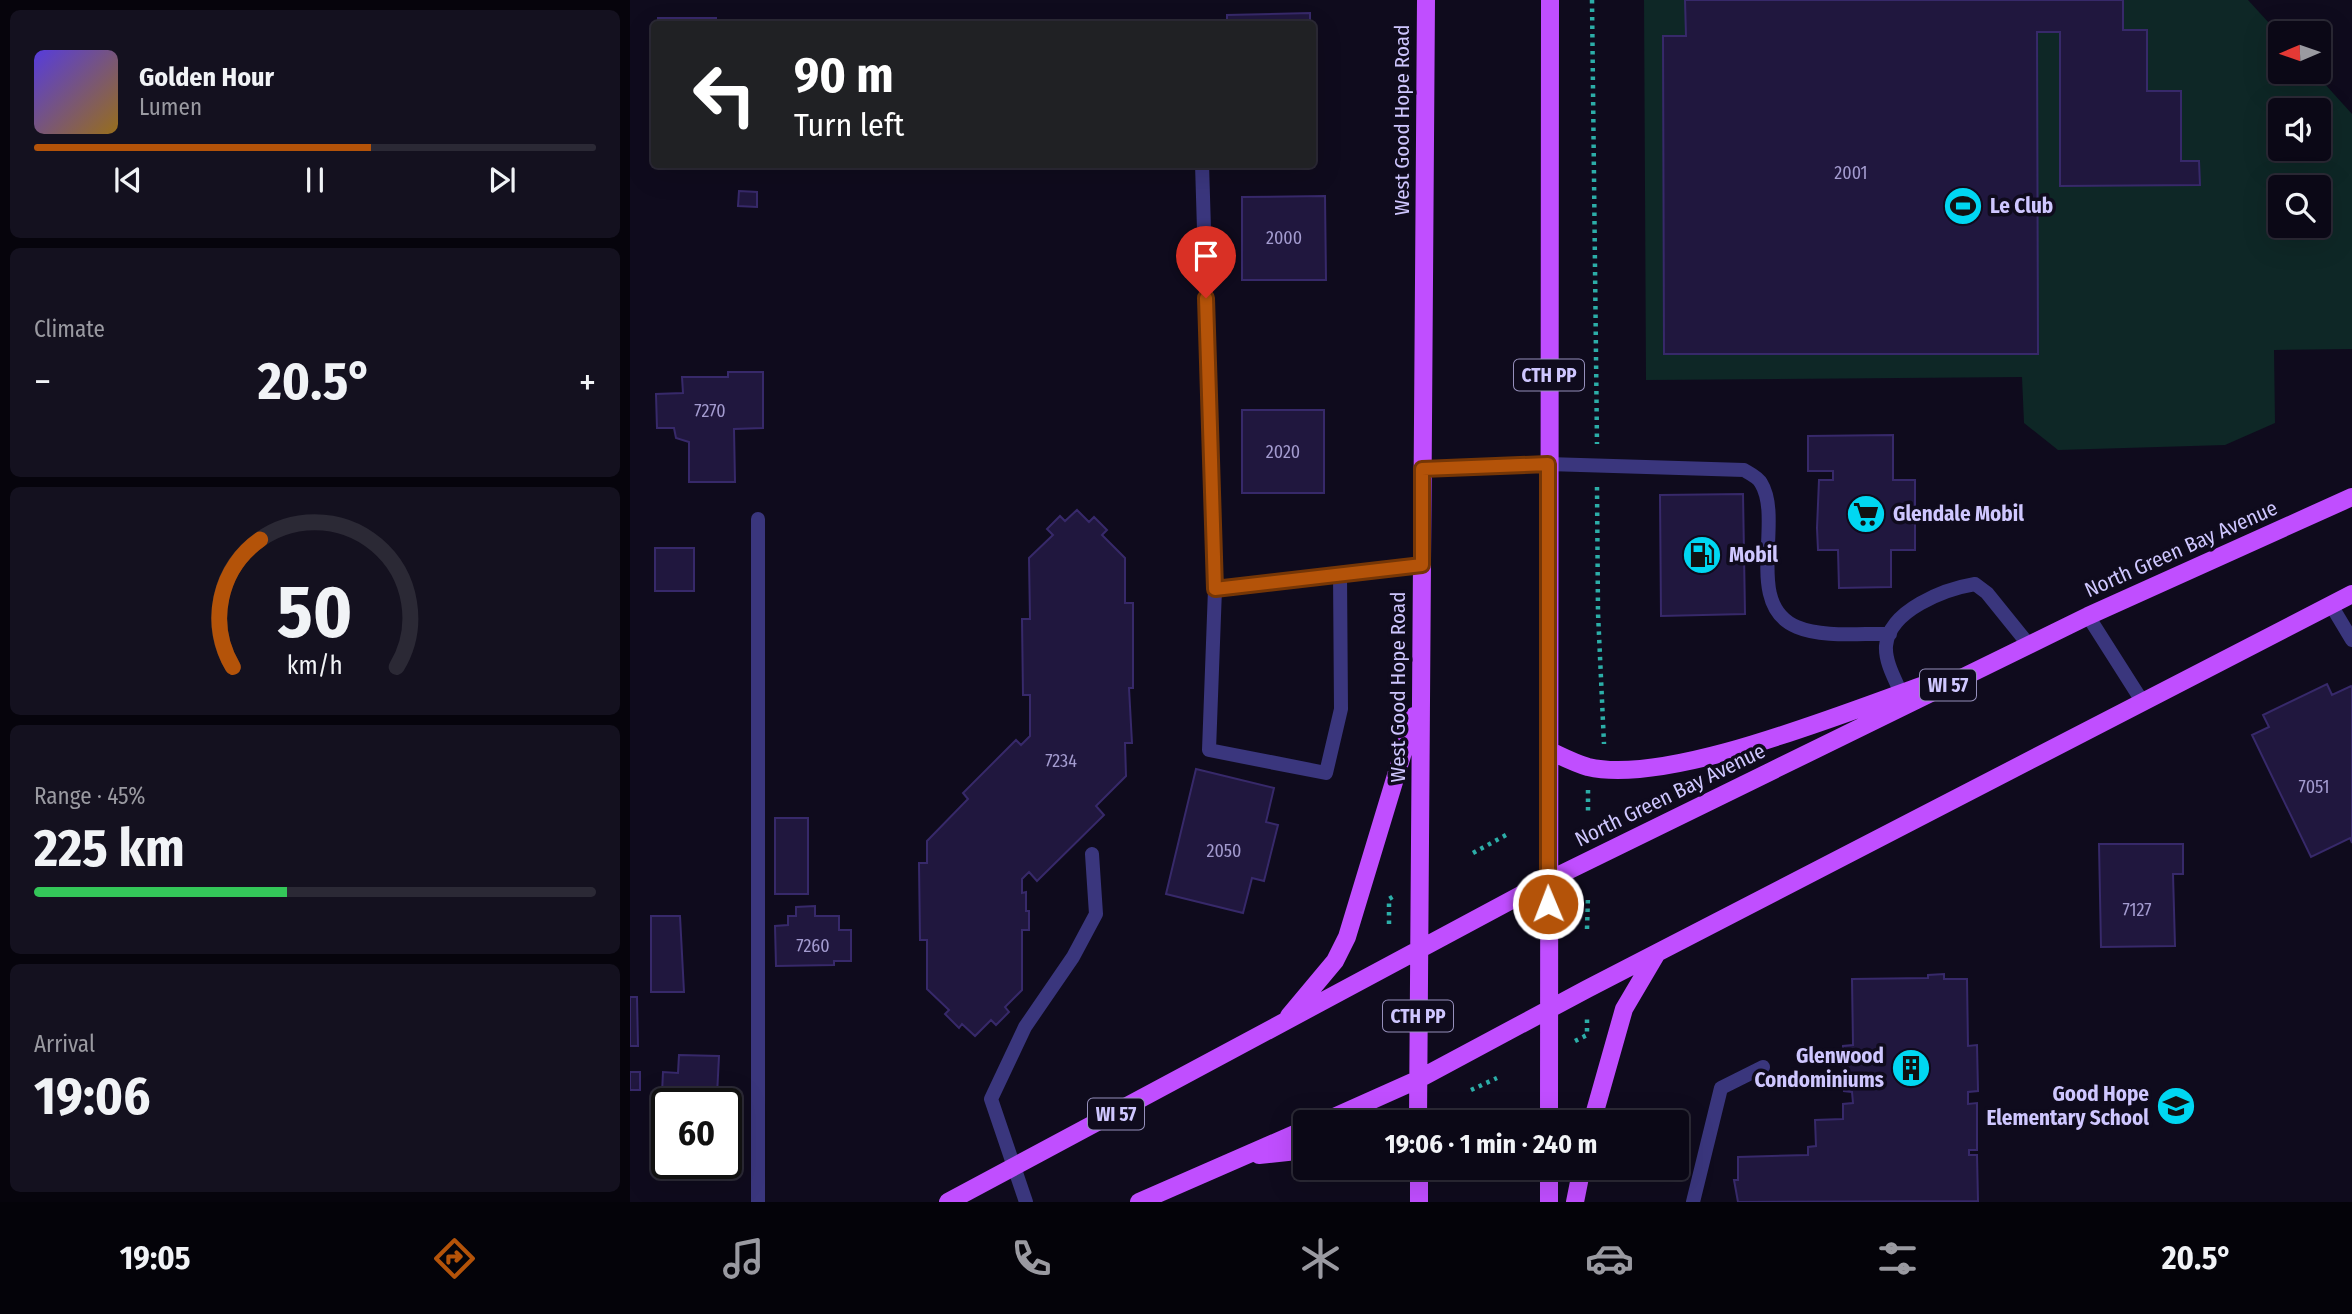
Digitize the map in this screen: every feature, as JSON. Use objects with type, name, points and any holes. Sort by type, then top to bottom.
[{"type":"main road","name":"West Good Hope Road","points":[[1418,1110],[1426,0]]},
{"type":"main road","name":"CTH PP","points":[[1549,1110],[1547,881],[1550,0]]},
{"type":"main road","name":"North Green Bay Avenue","points":[[948,1202],[1547,881],[2088,616],[2352,497]]},
{"type":"main road","points":[[1350,1110],[1417,1080],[1550,1008],[2352,594]]},
{"type":"main road","points":[[1548,750],[1588,767],[1635,769],[1662,766],[1732,750],[1996,661]]},
{"type":"main road","points":[[1283,1024],[1335,961],[1347,937],[1420,695]]},
{"type":"main road","points":[[1595,1110],[1624,1009],[1657,953]]},
{"type":"main road","points":[[1139,1202],[1293,1135]]},
{"type":"main road","points":[[1241,1157],[1293,1151]]},
{"type":"main road","points":[[1416,1180],[1419,1202]]},
{"type":"main road","points":[[1549,1180],[1549,1202]]},
{"type":"main road","points":[[1575,1202],[1579,1180]]},
{"type":"lane","points":[[1202,168],[1215,589],[1209,750],[1326,773],[1341,709],[1340,574]]},
{"type":"lane","points":[[1422,469],[1548,464],[1744,470],[1760,481],[1766,496],[1768,576],[1773,605],[1781,617],[1798,628],[1889,634]]},
{"type":"lane","points":[[758,519],[758,1202]]},
{"type":"lane","points":[[1215,589],[1422,565]]},
{"type":"lane","points":[[1901,693],[1889,665],[1886,648],[1889,634],[1898,620],[1946,589],[1975,584],[1987,593],[2029,645]]},
{"type":"lane","points":[[2331,605],[2352,640]]},
{"type":"lane","points":[[2088,616],[2142,701]]},
{"type":"lane","points":[[1026,1202],[991,1098],[1025,1027],[1073,957],[1096,914],[1092,854]]},
{"type":"lane","points":[[1693,1202],[1721,1088],[1763,1068]]},
{"type":"path","points":[[1592,0],[1598,613],[1604,748]]},
{"type":"path","points":[[1473,853],[1506,835]]},
{"type":"path","points":[[1587,929],[1588,895]]},
{"type":"path","points":[[1387,999],[1387,1031]]},
{"type":"path","points":[[1575,1041],[1587,1035],[1588,1012]]},
{"type":"path","points":[[1472,1090],[1497,1078]]},
{"type":"green space","name":"Le Club","points":[[1644,0],[2248,0],[2268,22],[2268,84],[2325,84],[2352,114],[2352,349],[2274,350],[2275,423],[2225,445],[2058,450],[2024,423],[2022,377],[1646,380]]},
{"type":"building","points":[[1685,0],[2123,0],[2123,30],[2147,30],[2147,91],[2181,91],[2181,161],[2199,161],[2200,185],[2060,186],[2060,32],[2037,32],[2038,354],[1664,354],[1663,36],[1686,36]]},
{"type":"building","points":[[1310,13],[1310,21],[1227,21],[1227,15]]},
{"type":"building","points":[[658,18],[716,18],[716,21],[658,21]]},
{"type":"building","points":[[739,191],[757,192],[757,207],[738,206]]},
{"type":"building","points":[[1325,196],[1326,280],[1242,280],[1242,197]]},
{"type":"building","points":[[728,372],[763,372],[763,428],[734,429],[735,482],[689,482],[689,442],[676,438],[674,428],[657,428],[656,394],[683,393],[682,377],[728,377]]},
{"type":"building","points":[[1242,410],[1324,410],[1324,493],[1242,493]]},
{"type":"building","name":"Glendale Mobil","points":[[1893,435],[1893,480],[1915,480],[1915,550],[1891,550],[1891,587],[1839,588],[1838,550],[1818,550],[1819,480],[1833,480],[1833,471],[1808,471],[1808,436]]},
{"type":"building","name":"Mobil","points":[[1743,494],[1745,614],[1661,616],[1660,495]]},
{"type":"building","points":[[1077,510],[1089,522],[1094,517],[1107,530],[1102,535],[1125,558],[1125,603],[1133,603],[1133,688],[1129,688],[1132,743],[1125,743],[1126,776],[1096,806],[1104,815],[1037,881],[1029,872],[1022,879],[1022,893],[1026,892],[1026,911],[1029,911],[1029,930],[1022,930],[1022,990],[1005,1007],[1009,1012],[996,1025],[991,1020],[975,1036],[962,1024],[959,1028],[945,1014],[949,1010],[927,989],[927,940],[920,940],[919,863],[927,863],[927,841],[968,799],[963,793],[1016,740],[1021,745],[1030,736],[1030,695],[1023,695],[1022,619],[1030,619],[1029,558],[1053,535],[1047,529],[1060,516],[1065,521]]},
{"type":"building","points":[[655,548],[694,548],[694,591],[655,591]]},
{"type":"building","points":[[2327,684],[2332,695],[2351,686],[2352,688],[2352,843],[2350,838],[2311,857],[2252,735],[2269,727],[2263,715]]},
{"type":"building","points":[[1196,769],[1274,788],[1266,822],[1278,825],[1264,881],[1252,878],[1243,913],[1166,894]]},
{"type":"building","points":[[775,818],[808,818],[808,894],[775,894]]},
{"type":"building","points":[[2099,844],[2183,844],[2183,874],[2173,874],[2175,946],[2101,947]]},
{"type":"building","points":[[815,906],[815,916],[839,916],[839,930],[851,930],[851,961],[834,961],[834,965],[776,966],[775,926],[788,925],[788,916],[796,916],[796,907]]},
{"type":"building","points":[[651,916],[680,916],[684,992],[651,992]]},
{"type":"building","name":"Glenwood Condominiums","points":[[1944,974],[1944,979],[1967,979],[1968,1046],[1977,1045],[1978,1091],[1968,1092],[1968,1104],[1977,1103],[1977,1150],[1969,1150],[1969,1155],[1977,1155],[1978,1201],[1738,1202],[1734,1180],[1738,1180],[1738,1157],[1808,1155],[1808,1147],[1816,1146],[1815,1120],[1843,1119],[1843,1104],[1853,1103],[1852,1092],[1844,1091],[1843,1046],[1853,1045],[1852,979],[1928,978],[1928,975]]},
{"type":"building","points":[[630,997],[637,997],[638,1046],[630,1046]]},
{"type":"building","points":[[679,1055],[719,1056],[717,1088],[662,1088],[663,1072],[678,1073]]},
{"type":"building","points":[[630,1072],[640,1072],[640,1090],[630,1090]]},
{"type":"place","name":"Le Club","points":[[1963,206]]},
{"type":"place","name":"Glendale Mobil","points":[[1866,514]]},
{"type":"place","name":"Mobil","points":[[1702,555]]},
{"type":"place","name":"Glenwood Condominiums","points":[[1911,1068]]},
{"type":"place","name":"Good Hope Elementary School","points":[[2176,1106]]},
{"type":"route","points":[[1206,298],[1215,589],[1422,565],[1422,469],[1548,464],[1548,904]]}]
